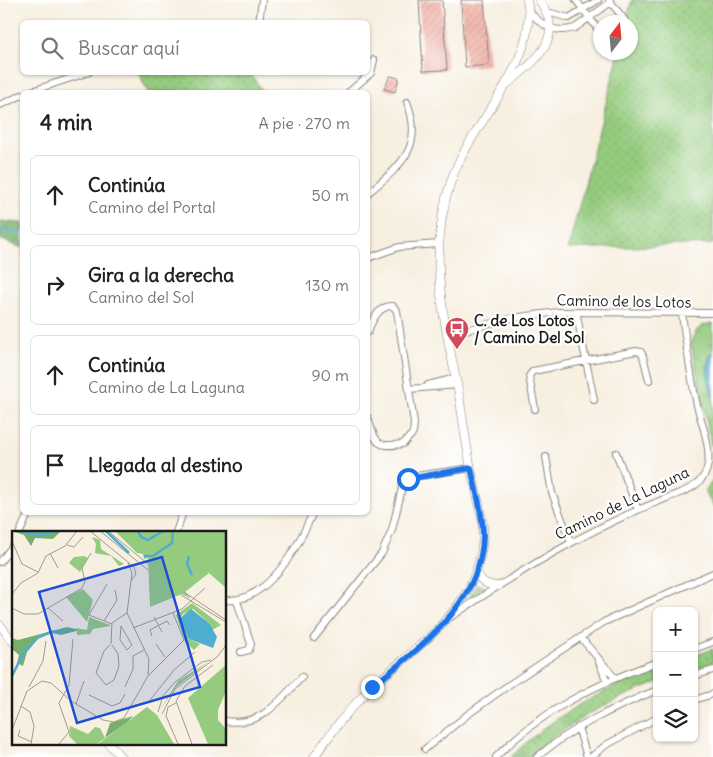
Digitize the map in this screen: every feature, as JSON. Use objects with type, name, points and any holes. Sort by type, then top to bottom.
[{"type":"street","points":[[259,20],[262,0]]},
{"type":"street","points":[[450,617],[477,573],[482,546],[483,524],[471,468],[438,281],[438,244],[442,212],[456,169],[470,139],[503,88],[523,49],[528,30],[529,11],[527,0]]},
{"type":"street","points":[[503,88],[539,56],[547,44],[550,29],[547,12],[539,0]]},
{"type":"street","points":[[576,0],[593,23]]},
{"type":"street","points":[[547,12],[569,18],[584,11],[598,0]]},
{"type":"street","points":[[529,11],[540,23],[550,29],[569,30],[589,18],[610,1],[621,15]]},
{"type":"street","points":[[370,74],[374,60]]},
{"type":"street","points":[[35,90],[80,75]]},
{"type":"street","points":[[351,90],[369,75]]},
{"type":"street","points":[[0,105],[20,97]]},
{"type":"street","points":[[370,191],[398,168],[409,151],[413,127],[407,102]]},
{"type":"street","points":[[370,257],[399,247],[438,244]]},
{"type":"street","points":[[370,329],[382,308],[393,306],[397,311],[414,423],[413,433],[403,444],[382,446],[376,442],[370,424]]},
{"type":"street","points":[[576,311],[594,400]]},
{"type":"street","name":"Camino de los Lotos","points":[[447,335],[512,318],[576,311],[713,313]]},
{"type":"street","name":"Camino de La Laguna","points":[[314,757],[332,731],[372,687],[450,617],[571,543],[638,510],[693,488],[701,480],[707,469],[707,444],[694,392],[682,314]]},
{"type":"street","points":[[535,409],[530,372],[636,351],[641,352],[649,380]]},
{"type":"street","points":[[409,389],[457,382]]},
{"type":"street","points":[[616,453],[638,510]]},
{"type":"street","points":[[546,457],[552,493],[571,543]]},
{"type":"street","points":[[314,638],[382,553],[392,530],[403,484],[416,476],[471,468]]},
{"type":"street","points":[[20,531],[28,515]]},
{"type":"street","points":[[176,531],[182,515]]},
{"type":"street","points":[[226,600],[237,601],[254,594],[269,582],[293,549],[311,515]]},
{"type":"street","points":[[0,562],[12,547]]},
{"type":"street","points":[[477,573],[481,580],[489,585],[498,586]]},
{"type":"street","points":[[426,750],[510,684],[581,638],[627,610],[713,573]]},
{"type":"street","points":[[237,601],[251,644],[249,650],[241,652]]},
{"type":"street","points":[[0,625],[12,640]]},
{"type":"street","points":[[581,638],[615,678]]},
{"type":"street","points":[[698,648],[713,642]]},
{"type":"street","points":[[597,655],[607,682]]},
{"type":"street","points":[[496,757],[517,737],[544,717],[615,678],[653,664]]},
{"type":"street","points":[[698,675],[713,670]]},
{"type":"street","points":[[226,721],[247,722],[262,717],[302,678]]},
{"type":"street","points":[[537,757],[578,726],[620,705],[653,692]]},
{"type":"street","points":[[698,699],[713,694]]},
{"type":"street","points":[[591,757],[606,745],[653,720]]},
{"type":"street","points":[[578,726],[586,757]]},
{"type":"street","points":[[109,744],[121,757]]},
{"type":"green space","points":[[632,0],[713,0],[713,244],[568,249],[617,60],[638,60],[638,15],[628,15]]},
{"type":"green space","points":[[139,75],[251,75],[262,90],[147,90]]},
{"type":"green space","points":[[0,221],[20,223],[20,247],[0,239]]},
{"type":"green space","points":[[713,323],[713,352],[709,357],[707,366],[713,401],[713,454],[691,344],[698,329]]},
{"type":"green space","points":[[713,480],[713,506],[705,492]]},
{"type":"green space","points":[[477,584],[484,587],[484,590],[467,602]]},
{"type":"green space","points":[[713,649],[713,662],[698,668],[698,655]]},
{"type":"green space","points":[[653,671],[653,685],[622,697],[589,714],[558,734],[529,757],[511,757],[561,716],[617,685]]},
{"type":"water","points":[[713,352],[713,401],[709,383],[708,363]]},
{"type":"building","points":[[419,0],[442,0],[447,70],[423,71]]},
{"type":"building","points":[[461,0],[484,0],[489,65],[465,67]]},
{"type":"building","points":[[390,76],[399,78],[395,92],[384,89]]},
{"type":"waterway","points":[[0,230],[20,234]]},
{"type":"place","name":"C. de Los Lotos / Camino Del Sol","points":[[457,350]]},
{"type":"route","points":[[372,687],[400,664],[450,617],[469,589],[477,573],[481,557],[483,524],[471,468],[416,476],[408,479]]}]
